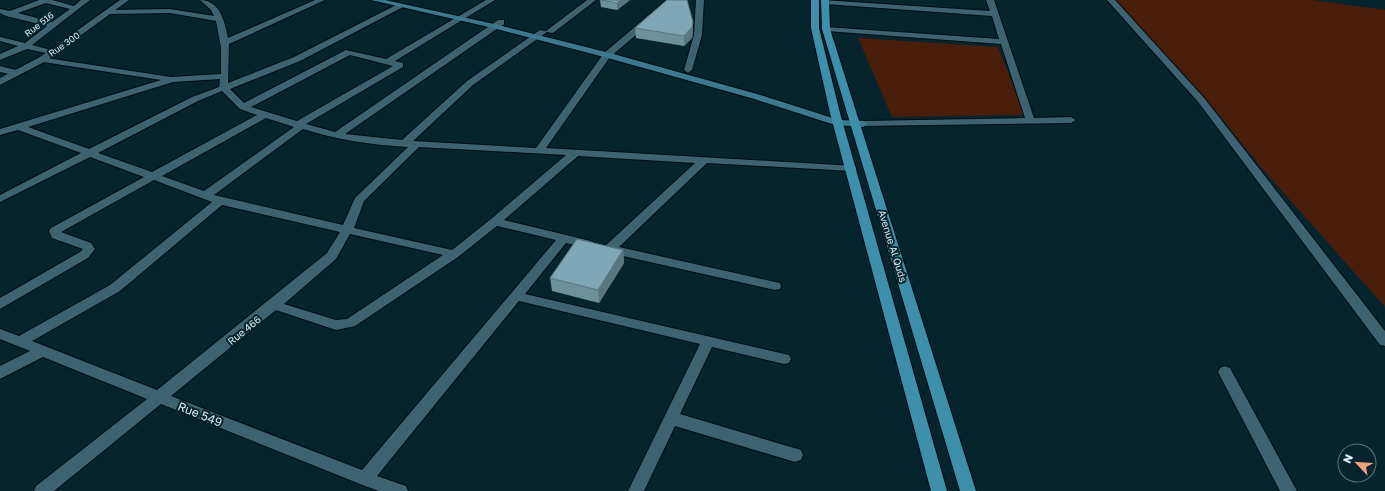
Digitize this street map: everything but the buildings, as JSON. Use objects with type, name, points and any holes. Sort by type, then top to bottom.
[{"type":"main road","points":[[375,0],[401,3],[543,33],[754,96],[857,122]]},
{"type":"main road","name":"Avenue Al Quds","points":[[815,0],[815,28],[837,118],[939,491]]},
{"type":"main road","name":"Avenue Al Quds","points":[[825,1],[826,28],[857,122],[968,491]]},
{"type":"main road","points":[[609,52],[688,70],[837,118]]},
{"type":"street","points":[[0,17],[45,0],[76,8]]},
{"type":"street","name":"Rue 516","points":[[0,56],[26,46],[86,0]]},
{"type":"street","name":"Rue 300","points":[[2,82],[52,53],[125,0]]},
{"type":"street","points":[[204,0],[215,9],[224,43],[225,76],[223,87]]},
{"type":"street","points":[[224,43],[322,0]]},
{"type":"street","points":[[387,62],[491,0]]},
{"type":"street","name":"Rue 466","points":[[42,491],[274,305],[332,256],[348,230],[359,200],[470,82],[592,0]]},
{"type":"street","points":[[539,151],[609,52],[666,4],[673,0]]},
{"type":"street","points":[[688,70],[698,35],[700,0]]},
{"type":"street","points":[[990,0],[1030,120]]},
{"type":"street","points":[[1111,0],[1202,101],[1385,341]]},
{"type":"street","points":[[825,1],[995,14]]},
{"type":"street","points":[[0,199],[195,99],[223,87],[247,80],[297,59],[401,3]]},
{"type":"street","points":[[0,11],[54,25]]},
{"type":"street","points":[[110,12],[170,12],[218,19]]},
{"type":"street","points":[[336,136],[497,24]]},
{"type":"street","points":[[826,28],[1004,42]]},
{"type":"street","points":[[0,40],[52,53]]},
{"type":"street","points":[[205,196],[299,126],[400,65],[349,52],[243,107]]},
{"type":"street","points":[[42,59],[172,79],[225,76]]},
{"type":"street","points":[[0,69],[17,73]]},
{"type":"street","points":[[0,132],[172,79]]},
{"type":"street","points":[[223,87],[243,107],[265,115],[336,136],[375,142],[851,168]]},
{"type":"street","points":[[0,304],[84,255],[89,249],[87,246],[56,235],[55,231],[265,115]]},
{"type":"street","points":[[857,122],[1071,120]]},
{"type":"street","points":[[17,126],[220,201],[454,254]]},
{"type":"street","points":[[274,305],[336,325],[350,323],[454,254],[495,222],[574,153]]},
{"type":"street","points":[[610,250],[704,160]]},
{"type":"street","points":[[19,342],[115,288],[220,201]]},
{"type":"street","points":[[495,222],[610,250],[775,286]]},
{"type":"street","points":[[365,479],[564,238]]},
{"type":"street","points":[[516,296],[784,359]]},
{"type":"street","name":"Rue 549","points":[[0,334],[41,352],[365,479],[379,488],[400,491]]},
{"type":"street","points":[[636,491],[708,341]]},
{"type":"street","points":[[0,373],[41,352]]},
{"type":"street","points":[[1225,372],[1289,491]]},
{"type":"street","points":[[670,418],[794,455]]},
{"type":"shaded area","points":[[1116,0],[1313,0],[1385,10],[1385,307],[1258,164],[1215,110]]},
{"type":"shaded area","points":[[858,38],[998,47],[1025,115],[892,117]]}]
